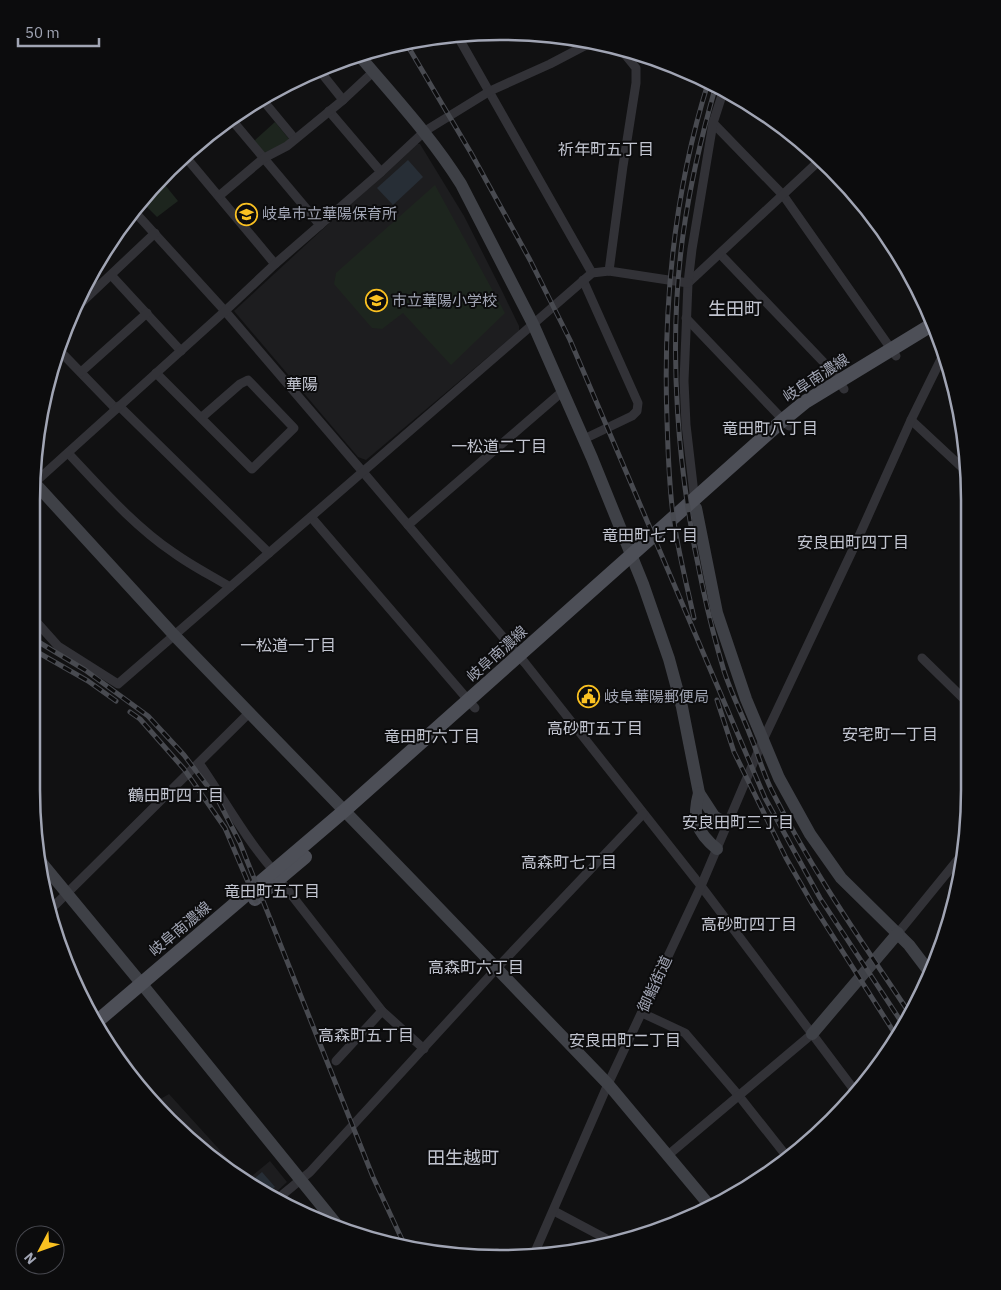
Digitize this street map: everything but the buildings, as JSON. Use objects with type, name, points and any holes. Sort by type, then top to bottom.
[{"type":"main road","name":"岐阜南濃線","points":[[101,1019],[144,987],[348,814],[786,423],[802,415],[842,385],[893,353],[928,328]]},
{"type":"main road","name":"岐阜南濃線","points":[[893,353],[930,335]]},
{"type":"main road","name":"岐阜南濃線","points":[[105,1025],[130,1003],[144,987]]},
{"type":"street","points":[[461,42],[592,273]]},
{"type":"street","points":[[41,476],[118,408],[275,264],[382,172],[425,131],[490,91],[581,48]]},
{"type":"street","points":[[609,271],[636,83],[636,68],[629,58]]},
{"type":"street","points":[[364,61],[425,131],[461,184],[533,324],[584,439],[633,561],[669,659],[682,707],[699,793],[714,816],[727,824]]},
{"type":"street","points":[[219,196],[264,158],[295,140],[373,72]]},
{"type":"street","points":[[323,75],[343,100]]},
{"type":"street","points":[[722,97],[713,122],[692,249],[686,318],[684,390],[695,503],[717,613],[746,699],[779,778],[815,841],[841,878],[898,933],[926,967]]},
{"type":"street","points":[[266,104],[295,140]]},
{"type":"street","points":[[329,112],[382,172]]},
{"type":"street","points":[[713,122],[783,195],[893,353]]},
{"type":"street","points":[[236,124],[320,225]]},
{"type":"street","points":[[189,161],[275,264]]},
{"type":"street","points":[[688,283],[815,165]]},
{"type":"street","points":[[139,216],[364,472],[522,660],[701,886],[852,1087]]},
{"type":"street","points":[[87,298],[155,233]]},
{"type":"street","points":[[720,254],[842,385]]},
{"type":"street","points":[[40,626],[58,646],[118,684],[592,273],[609,271],[688,283]]},
{"type":"street","points":[[111,275],[181,351]]},
{"type":"street","points":[[583,280],[638,403],[637,411],[632,416],[584,439]]},
{"type":"street","points":[[81,372],[147,314]]},
{"type":"street","points":[[686,318],[786,423]]},
{"type":"street","points":[[63,354],[269,553]]},
{"type":"street","points":[[940,362],[910,420],[960,465]]},
{"type":"street","points":[[156,373],[201,418],[252,468],[294,428],[248,380],[240,384],[201,418]]},
{"type":"street","points":[[408,525],[563,391]]},
{"type":"street","name":"御鮨街道","points":[[537,1248],[608,1084],[701,886],[763,740],[855,545],[910,420]]},
{"type":"street","points":[[68,453],[149,534],[174,554],[230,586]]},
{"type":"street","points":[[40,490],[174,635],[498,968],[608,1084],[706,1202]]},
{"type":"street","points":[[310,518],[472,704]]},
{"type":"street","points":[[922,658],[961,695]]},
{"type":"street","points":[[55,905],[249,713]]},
{"type":"street","points":[[199,764],[221,794],[258,852],[382,1011],[424,1049]]},
{"type":"street","points":[[699,793],[695,808],[700,831],[705,839],[717,849]]},
{"type":"street","points":[[282,1195],[310,1172],[643,814]]},
{"type":"street","points":[[668,1156],[812,1034],[955,863]]},
{"type":"street","points":[[47,870],[331,1218]]},
{"type":"street","points":[[336,1061],[382,1011]]},
{"type":"street","points":[[642,1013],[685,1033],[739,1096],[784,1153]]},
{"type":"street","points":[[554,1211],[604,1238]]},
{"type":"shaded area","points":[[275,122],[289,139],[285,143],[264,153],[254,141]]},
{"type":"shaded area","name":"市立華陽小学校","points":[[415,144],[420,144],[464,216],[519,326],[519,331],[366,460],[358,457],[234,311]]},
{"type":"shaded area","points":[[408,160],[423,177],[393,205],[377,188]]},
{"type":"shaded area","points":[[165,185],[178,201],[157,217],[146,206]]},
{"type":"shaded area","points":[[435,185],[505,313],[451,365],[403,313],[382,329],[372,328],[334,284],[336,273]]},
{"type":"shaded area","points":[[124,1051],[143,1079],[135,1070],[123,1052]]},
{"type":"shaded area","points":[[169,1094],[231,1163],[197,1136],[160,1099]]},
{"type":"shaded area","points":[[270,1161],[287,1182],[277,1192],[252,1176]]},
{"type":"shaded area","points":[[262,1172],[275,1187],[272,1189],[255,1178]]},
{"type":"railway","points":[[410,49],[471,153],[530,260],[570,340],[765,798],[820,898],[899,1019]]},
{"type":"railway","points":[[694,618],[678,546],[671,497],[667,420],[667,334],[673,248],[679,206],[687,164],[707,88]]},
{"type":"railway","points":[[714,93],[689,197],[678,279],[676,323],[676,368],[681,458],[694,546],[703,589],[715,641],[727,679],[772,791],[820,877],[906,1008]]},
{"type":"railway","points":[[40,643],[85,670],[148,716],[184,755],[218,800],[240,843],[373,1177],[402,1239]]},
{"type":"railway","points":[[40,654],[88,681],[116,701]]},
{"type":"railway","points":[[717,700],[734,752],[786,858],[813,905],[893,1030]]},
{"type":"railway","points":[[130,712],[140,719],[184,769],[225,828],[256,901]]},
{"type":"place","name":"岐阜市立華陽保育所","points":[[246,214]]},
{"type":"place","name":"市立華陽小学校","points":[[376,301]]},
{"type":"place","name":"岐阜華陽郵便局","points":[[588,697]]},
{"type":"district","name":"祈年町五丁目","points":[[606,149]]},
{"type":"district","name":"生田町","points":[[735,309]]},
{"type":"district","name":"華陽","points":[[302,384]]},
{"type":"district","name":"竜田町八丁目","points":[[770,428]]},
{"type":"district","name":"一松道二丁目","points":[[499,446]]},
{"type":"district","name":"竜田町七丁目","points":[[650,535]]},
{"type":"district","name":"安良田町四丁目","points":[[853,542]]},
{"type":"district","name":"一松道一丁目","points":[[288,645]]},
{"type":"district","name":"高砂町五丁目","points":[[595,728]]},
{"type":"district","name":"安宅町一丁目","points":[[890,734]]},
{"type":"district","name":"竜田町六丁目","points":[[432,736]]},
{"type":"district","name":"鶴田町四丁目","points":[[176,795]]},
{"type":"district","name":"安良田町三丁目","points":[[738,822]]},
{"type":"district","name":"高森町七丁目","points":[[569,862]]},
{"type":"district","name":"竜田町五丁目","points":[[272,891]]},
{"type":"district","name":"高砂町四丁目","points":[[749,924]]},
{"type":"district","name":"高森町六丁目","points":[[476,967]]},
{"type":"district","name":"高森町五丁目","points":[[366,1035]]},
{"type":"district","name":"安良田町二丁目","points":[[625,1040]]},
{"type":"district","name":"田生越町","points":[[463,1158]]}]
